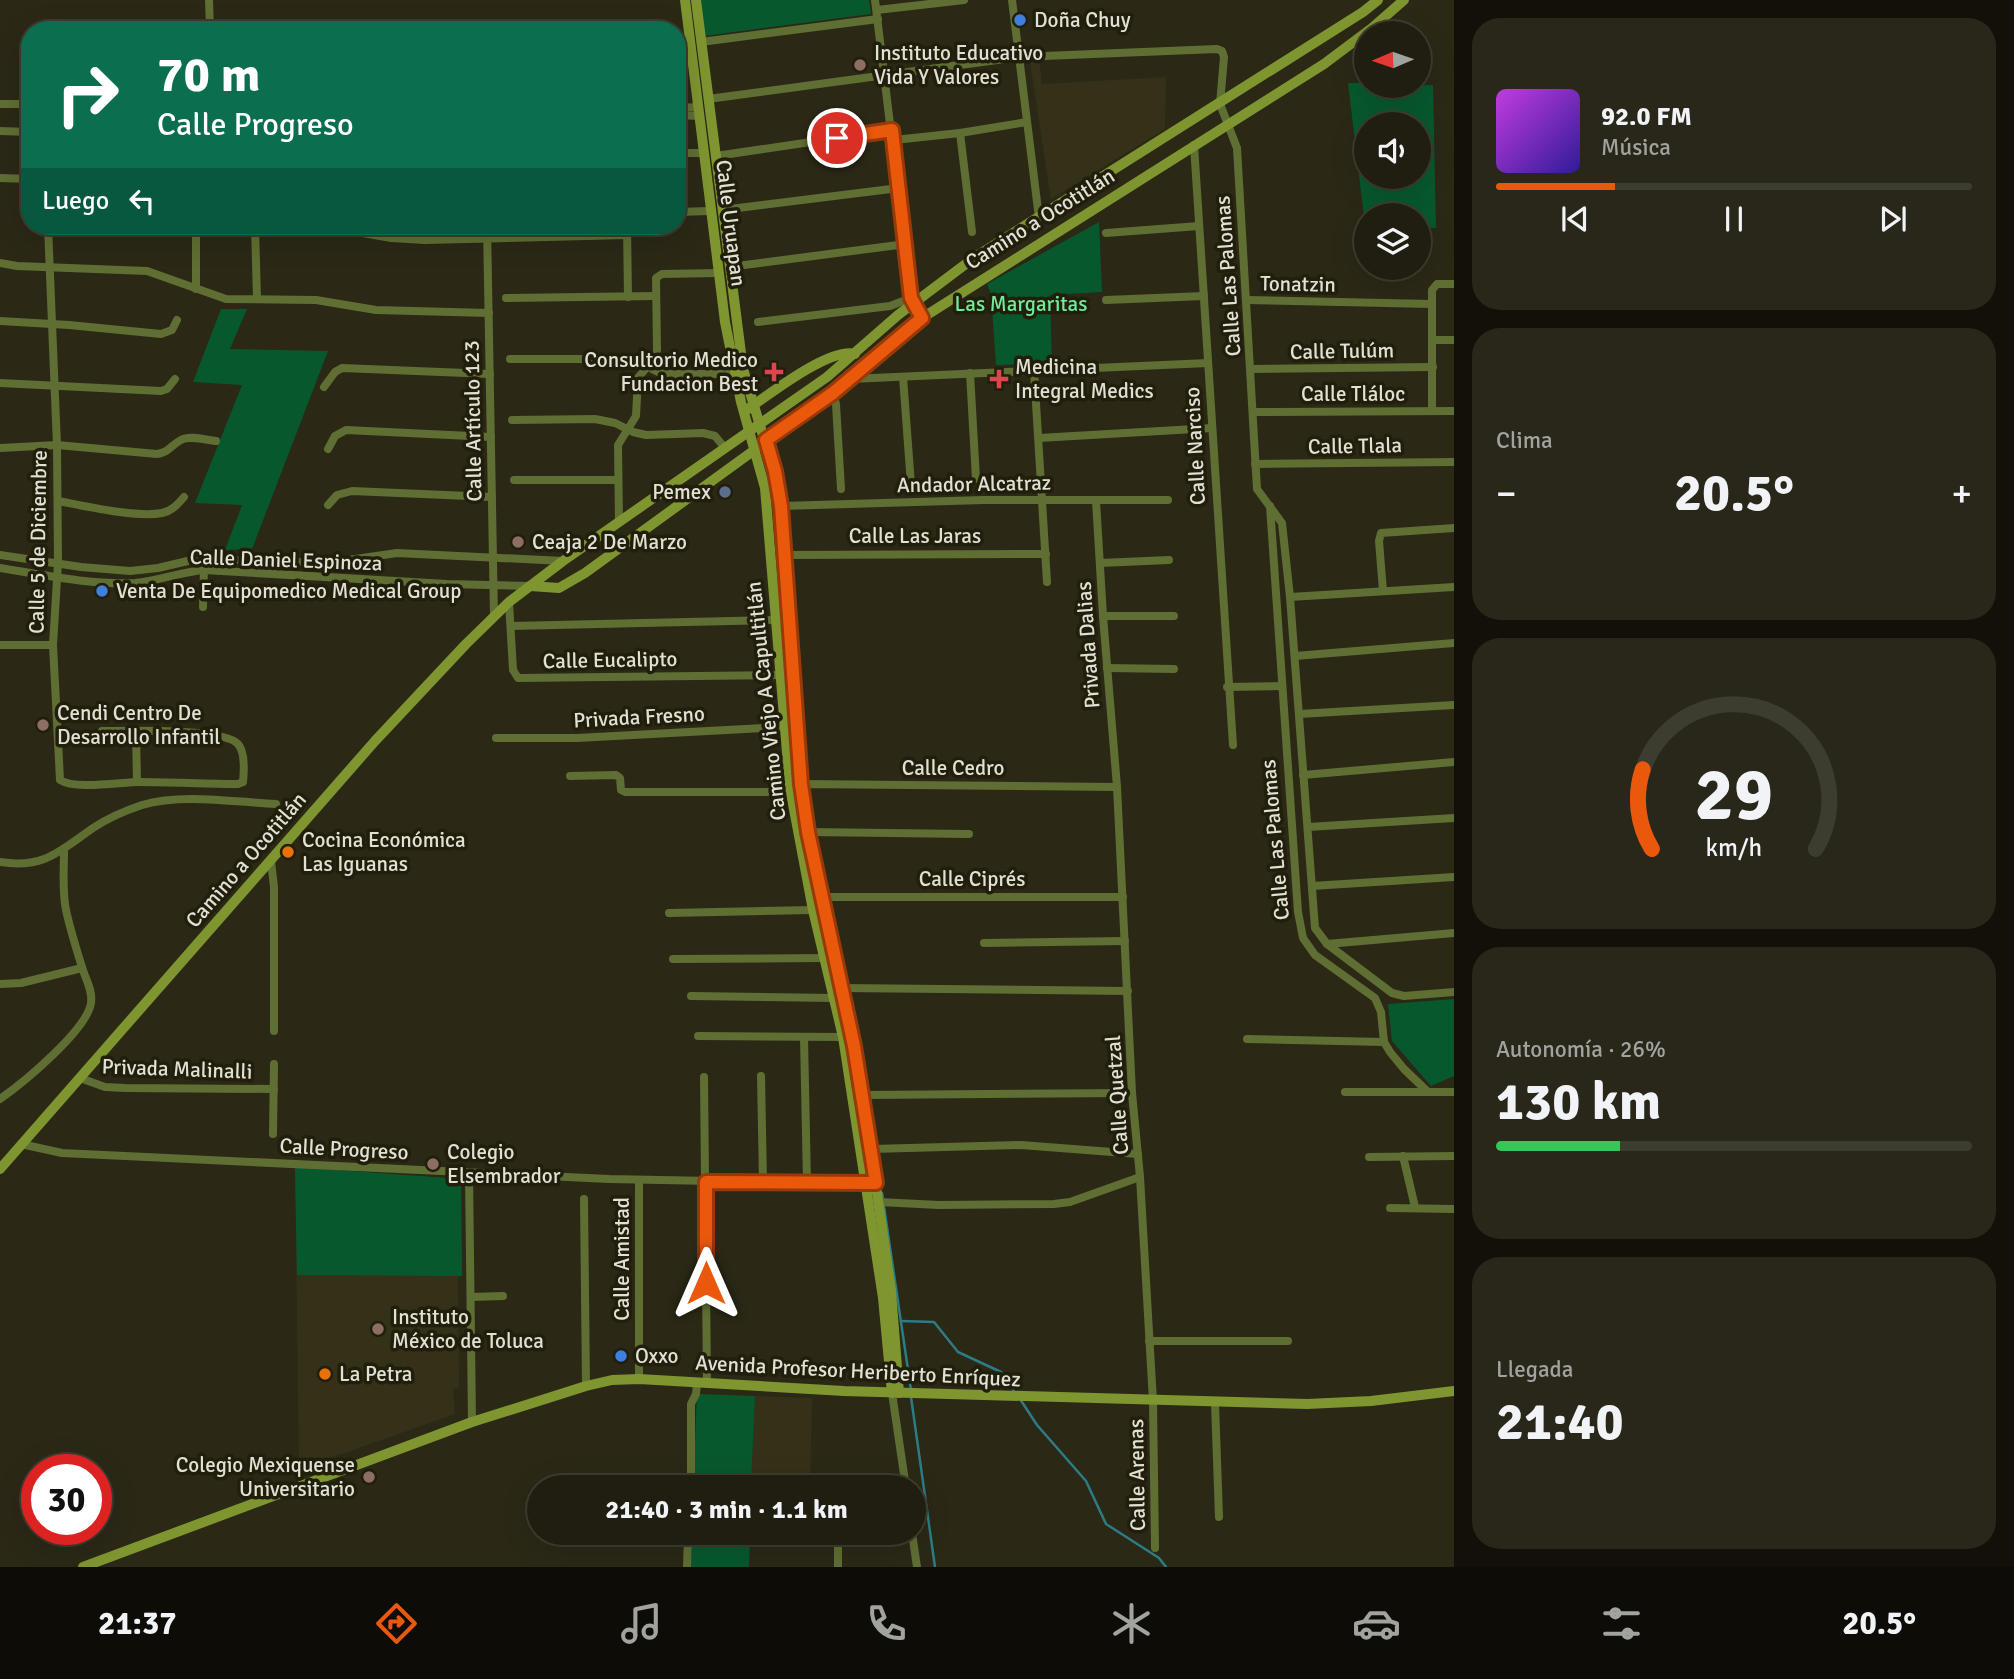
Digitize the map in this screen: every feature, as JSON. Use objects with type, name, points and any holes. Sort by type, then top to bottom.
[{"type":"main road","name":"Calle Uruapan","points":[[685,0],[703,153],[729,267],[754,448]]},
{"type":"main road","name":"Calle Uruapan","points":[[696,0],[716,156],[718,273],[734,374],[766,440]]},
{"type":"main road","name":"Camino a Ocotitlán","points":[[0,1169],[384,731],[509,602],[563,561],[760,425],[855,354],[913,300],[975,257],[1220,104],[1378,0]]},
{"type":"main road","name":"Camino a Ocotitlán","points":[[530,586],[554,589],[562,587],[833,393],[922,318],[1349,46],[1404,0]]},
{"type":"main road","points":[[749,409],[826,359],[846,353],[855,354]]},
{"type":"main road","name":"Camino Viejo A Capultitlán","points":[[766,440],[781,506],[796,786],[813,910],[843,1037],[871,1183],[895,1393]]},
{"type":"main road","name":"Camino Viejo A Capultitlán","points":[[754,448],[765,488],[784,727],[841,988],[872,1149],[871,1183],[879,1202],[897,1339],[895,1393]]},
{"type":"main road","name":"Avenida Profesor Heriberto Enríquez","points":[[83,1567],[472,1422],[611,1380],[895,1393],[1215,1403],[1329,1404],[1454,1391]]},
{"type":"street","points":[[209,0],[210,21]]},
{"type":"street","points":[[876,0],[913,300],[922,318]]},
{"type":"street","points":[[701,42],[964,0]]},
{"type":"street","points":[[1012,0],[1039,218]]},
{"type":"street","points":[[1362,0],[1363,12]]},
{"type":"street","points":[[708,99],[1020,57],[1217,49],[1224,54],[1220,104]]},
{"type":"street","points":[[0,104],[21,104]]},
{"type":"street","name":"Calle Las Palomas","points":[[1220,104],[1237,148],[1258,492],[1282,523],[1315,928],[1326,944]]},
{"type":"street","points":[[686,109],[698,111]]},
{"type":"street","points":[[686,113],[698,111]]},
{"type":"street","points":[[894,140],[1027,122]]},
{"type":"street","points":[[716,156],[892,130]]},
{"type":"street","points":[[0,131],[21,132]]},
{"type":"street","points":[[960,133],[972,232]]},
{"type":"street","name":"Calle Narciso","points":[[1194,145],[1227,687],[1233,745]]},
{"type":"street","points":[[686,153],[703,153]]},
{"type":"street","points":[[0,178],[21,179]]},
{"type":"street","points":[[686,212],[899,188]]},
{"type":"street","points":[[1106,233],[1199,226]]},
{"type":"street","name":"Calle 5 de Diciembre","points":[[48,235],[58,501],[58,564],[53,645],[60,780],[65,783],[137,782]]},
{"type":"street","points":[[195,235],[196,289]]},
{"type":"street","points":[[255,235],[257,299]]},
{"type":"street","points":[[366,235],[425,240],[611,235]]},
{"type":"street","points":[[425,235],[425,240]]},
{"type":"street","name":"Calle Artículo 123","points":[[488,235],[494,616]]},
{"type":"street","points":[[627,235],[628,297]]},
{"type":"street","points":[[729,267],[906,244]]},
{"type":"street","points":[[0,263],[147,271],[226,299],[316,300],[376,310],[489,313]]},
{"type":"street","points":[[619,522],[618,444],[637,411],[638,378],[654,358],[658,340],[655,282],[660,275],[718,273]]},
{"type":"street","points":[[1432,411],[1432,290],[1437,284],[1454,284]]},
{"type":"street","points":[[506,298],[656,296]]},
{"type":"street","points":[[1106,300],[1204,296]]},
{"type":"street","points":[[758,322],[890,306],[913,300]]},
{"type":"street","name":"Tonatzin","points":[[1247,300],[1432,304]]},
{"type":"street","points":[[0,321],[162,334],[172,330],[177,320]]},
{"type":"street","points":[[1433,340],[1454,340]]},
{"type":"street","points":[[510,359],[630,359],[664,374],[734,374]]},
{"type":"street","points":[[850,379],[1208,363]]},
{"type":"street","name":"Calle Tulúm","points":[[1251,369],[1433,367]]},
{"type":"street","points":[[324,387],[335,372],[342,368],[490,374]]},
{"type":"street","points":[[1034,371],[1047,582]]},
{"type":"street","points":[[970,373],[976,479]]},
{"type":"street","points":[[903,377],[911,485]]},
{"type":"street","points":[[0,383],[161,391],[167,389],[175,379]]},
{"type":"street","points":[[833,393],[841,489]]},
{"type":"street","name":"Calle Tláloc","points":[[1253,412],[1454,411]]},
{"type":"street","points":[[512,420],[595,419],[615,423],[646,435],[711,435],[725,447]]},
{"type":"street","points":[[1038,438],[1212,428]]},
{"type":"street","points":[[328,449],[335,436],[346,430],[491,437]]},
{"type":"street","points":[[0,448],[57,444],[157,454],[169,452],[178,442],[188,438],[216,441]]},
{"type":"street","name":"Calle Tlala","points":[[1255,464],[1454,462]]},
{"type":"street","points":[[514,480],[617,480]]},
{"type":"street","points":[[328,505],[337,495],[352,491],[492,497]]},
{"type":"street","points":[[58,501],[133,512],[160,513],[172,509],[184,497]]},
{"type":"street","name":"Andador Alcatraz","points":[[781,506],[1168,500]]},
{"type":"street","name":"Privada Dalias","points":[[1096,501],[1117,787]]},
{"type":"street","name":"Calle Las Palomas","points":[[1270,506],[1298,912],[1303,938],[1321,960],[1375,998],[1381,1012],[1384,1042],[1397,1062],[1428,1091]]},
{"type":"street","points":[[1382,591],[1379,541],[1381,533],[1454,528]]},
{"type":"street","name":"Calle Daniel Espinoza","points":[[0,555],[130,571],[204,559],[328,564],[397,553],[563,561]]},
{"type":"street","name":"Calle Las Jaras","points":[[785,555],[1046,554]]},
{"type":"street","points":[[203,607],[204,559]]},
{"type":"street","points":[[1100,563],[1169,560]]},
{"type":"street","name":"Calle Daniel Espinoza","points":[[0,568],[97,582],[137,583],[204,570],[530,586]]},
{"type":"street","points":[[1290,597],[1454,587]]},
{"type":"street","name":"Calle Eucalipto","points":[[509,602],[513,670],[519,678],[780,675]]},
{"type":"street","points":[[1103,616],[1174,616]]},
{"type":"street","points":[[511,626],[776,620]]},
{"type":"street","points":[[1294,656],[1454,643]]},
{"type":"street","points":[[0,645],[53,645]]},
{"type":"street","points":[[1107,668],[1174,669]]},
{"type":"street","points":[[1227,687],[1281,686]]},
{"type":"street","points":[[1299,714],[1454,705]]},
{"type":"street","name":"Privada Fresno","points":[[496,738],[784,727]]},
{"type":"street","points":[[102,731],[136,731],[184,733],[228,738],[237,743],[242,751],[242,783],[137,782],[136,731]]},
{"type":"street","points":[[1303,775],[1454,762]]},
{"type":"street","name":"Calle Cedro","points":[[570,776],[616,775],[620,778],[621,790],[625,792],[768,792],[796,786],[1117,787]]},
{"type":"street","name":"Calle Quetzal","points":[[1117,787],[1132,1093],[1140,1177],[1153,1401]]},
{"type":"street","points":[[0,862],[28,863],[64,851],[113,816],[143,804],[175,800],[276,804]]},
{"type":"street","points":[[1308,827],[1454,818]]},
{"type":"street","points":[[808,832],[969,834]]},
{"type":"street","points":[[0,1099],[54,1055],[89,1010],[92,1001],[65,904],[64,851]]},
{"type":"street","points":[[271,861],[274,887],[274,1031]]},
{"type":"street","points":[[1312,886],[1454,877]]},
{"type":"street","name":"Calle Ciprés","points":[[820,897],[1123,897]]},
{"type":"street","points":[[669,913],[813,910]]},
{"type":"street","points":[[1326,944],[1454,933]]},
{"type":"street","points":[[984,943],[1125,942]]},
{"type":"street","points":[[1326,944],[1392,993],[1404,996],[1454,992]]},
{"type":"street","points":[[673,959],[824,958]]},
{"type":"street","points":[[0,984],[21,983],[82,968]]},
{"type":"street","points":[[841,988],[1128,991]]},
{"type":"street","points":[[691,996],[834,998]]},
{"type":"street","points":[[698,1036],[843,1037]]},
{"type":"street","points":[[804,1037],[807,1183]]},
{"type":"street","points":[[1247,1039],[1384,1042]]},
{"type":"street","points":[[273,1135],[274,1064]]},
{"type":"street","points":[[761,1076],[763,1182]]},
{"type":"street","points":[[691,1475],[691,1404],[702,1383],[706,1182],[704,1077]]},
{"type":"street","name":"Privada Malinalli","points":[[80,1078],[105,1087],[274,1089]]},
{"type":"street","points":[[1345,1092],[1454,1092]]},
{"type":"street","points":[[863,1095],[1132,1093]]},
{"type":"street","name":"Calle Progreso","points":[[20,1144],[62,1153],[469,1173],[706,1182],[871,1183]]},
{"type":"street","points":[[872,1149],[1021,1145],[1138,1154]]},
{"type":"street","points":[[1403,1156],[1415,1207]]},
{"type":"street","points":[[1369,1157],[1454,1156]]},
{"type":"street","points":[[469,1173],[472,1422]]},
{"type":"street","points":[[879,1202],[939,1205],[1054,1204],[1070,1202],[1140,1177]]},
{"type":"street","name":"Calle Amistad","points":[[639,1180],[639,1380]]},
{"type":"street","points":[[584,1199],[586,1386]]},
{"type":"street","points":[[1390,1208],[1454,1209]]},
{"type":"street","points":[[471,1297],[503,1296]]},
{"type":"street","points":[[1149,1341],[1288,1341]]},
{"type":"street","name":"Camino Viejo A Capultitlán","points":[[895,1393],[904,1475]]},
{"type":"street","name":"Calle Arenas","points":[[1153,1401],[1155,1548]]},
{"type":"street","points":[[1215,1403],[1219,1517]]},
{"type":"street","points":[[687,1567],[688,1545]]},
{"type":"street","points":[[838,1545],[838,1567]]},
{"type":"street","points":[[914,1545],[917,1567]]},
{"type":"shaded area","points":[[1039,61],[1042,84],[1166,77],[1165,129],[1051,199],[1030,62]]},
{"type":"shaded area","name":"Instituto México de Toluca","points":[[295,1167],[461,1179],[462,1276],[458,1277],[459,1388],[453,1389],[455,1414],[299,1469]]},
{"type":"shaded area","points":[[755,1396],[812,1398],[810,1475],[752,1475]]},
{"type":"green space","points":[[700,0],[869,0],[871,14],[704,36]]},
{"type":"green space","points":[[1348,83],[1354,83],[1354,98],[1432,98],[1433,85],[1436,228],[1431,228],[1431,203],[1362,203],[1361,189],[1431,189],[1431,112],[1354,112],[1354,133]]},
{"type":"green space","name":"Las Margaritas","points":[[1099,222],[1102,292],[1050,295],[1052,364],[996,365],[991,294],[987,284]]},
{"type":"green space","points":[[221,309],[247,309],[230,349],[328,351],[252,549],[225,550],[242,505],[195,503],[242,385],[193,382]]},
{"type":"green space","points":[[1454,999],[1454,1076],[1431,1086],[1392,1041],[1388,1004]]},
{"type":"green space","points":[[295,1167],[461,1179],[462,1276],[297,1275]]},
{"type":"green space","points":[[697,1394],[755,1396],[752,1475],[694,1475]]},
{"type":"green space","points":[[691,1545],[750,1545],[749,1567],[690,1567]]},
{"type":"waterway","points":[[780,552],[788,696]]},
{"type":"waterway","points":[[828,900],[866,1086]]},
{"type":"waterway","points":[[882,1193],[911,1390]]},
{"type":"waterway","points":[[901,1321],[934,1322],[958,1352],[1001,1372],[1014,1391]]},
{"type":"waterway","points":[[911,1397],[935,1567]]},
{"type":"waterway","points":[[1020,1399],[1037,1425],[1086,1481],[1106,1524],[1159,1558],[1166,1567]]},
{"type":"place","name":"Doña Chuy","points":[[1020,20]]},
{"type":"place","name":"Instituto Educativo Vida Y Valores","points":[[860,65]]},
{"type":"place","name":"Consultorio Medico Fundacion Best","points":[[774,372]]},
{"type":"place","name":"Medicina Integral Medics","points":[[999,379]]},
{"type":"place","name":"Pemex","points":[[725,492]]},
{"type":"place","name":"Ceaja 2 De Marzo","points":[[518,542]]},
{"type":"place","name":"Venta De Equipomedico Medical Group","points":[[102,591]]},
{"type":"place","name":"Cendi Centro De Desarrollo Infantil","points":[[43,725]]},
{"type":"place","name":"Cocina Económica Las Iguanas","points":[[288,852]]},
{"type":"place","name":"Colegio Elsembrador","points":[[433,1164]]},
{"type":"place","name":"Instituto México de Toluca","points":[[378,1329]]},
{"type":"place","name":"Oxxo","points":[[621,1356]]},
{"type":"place","name":"La Petra","points":[[325,1374]]},
{"type":"place","name":"Colegio Mexiquense Universitario","points":[[369,1477]]},
{"type":"route","points":[[706,1283],[706,1182],[876,1183],[854,1046],[808,832],[801,784],[781,506],[766,440],[833,393],[922,318],[911,298],[892,130],[837,138]]}]
